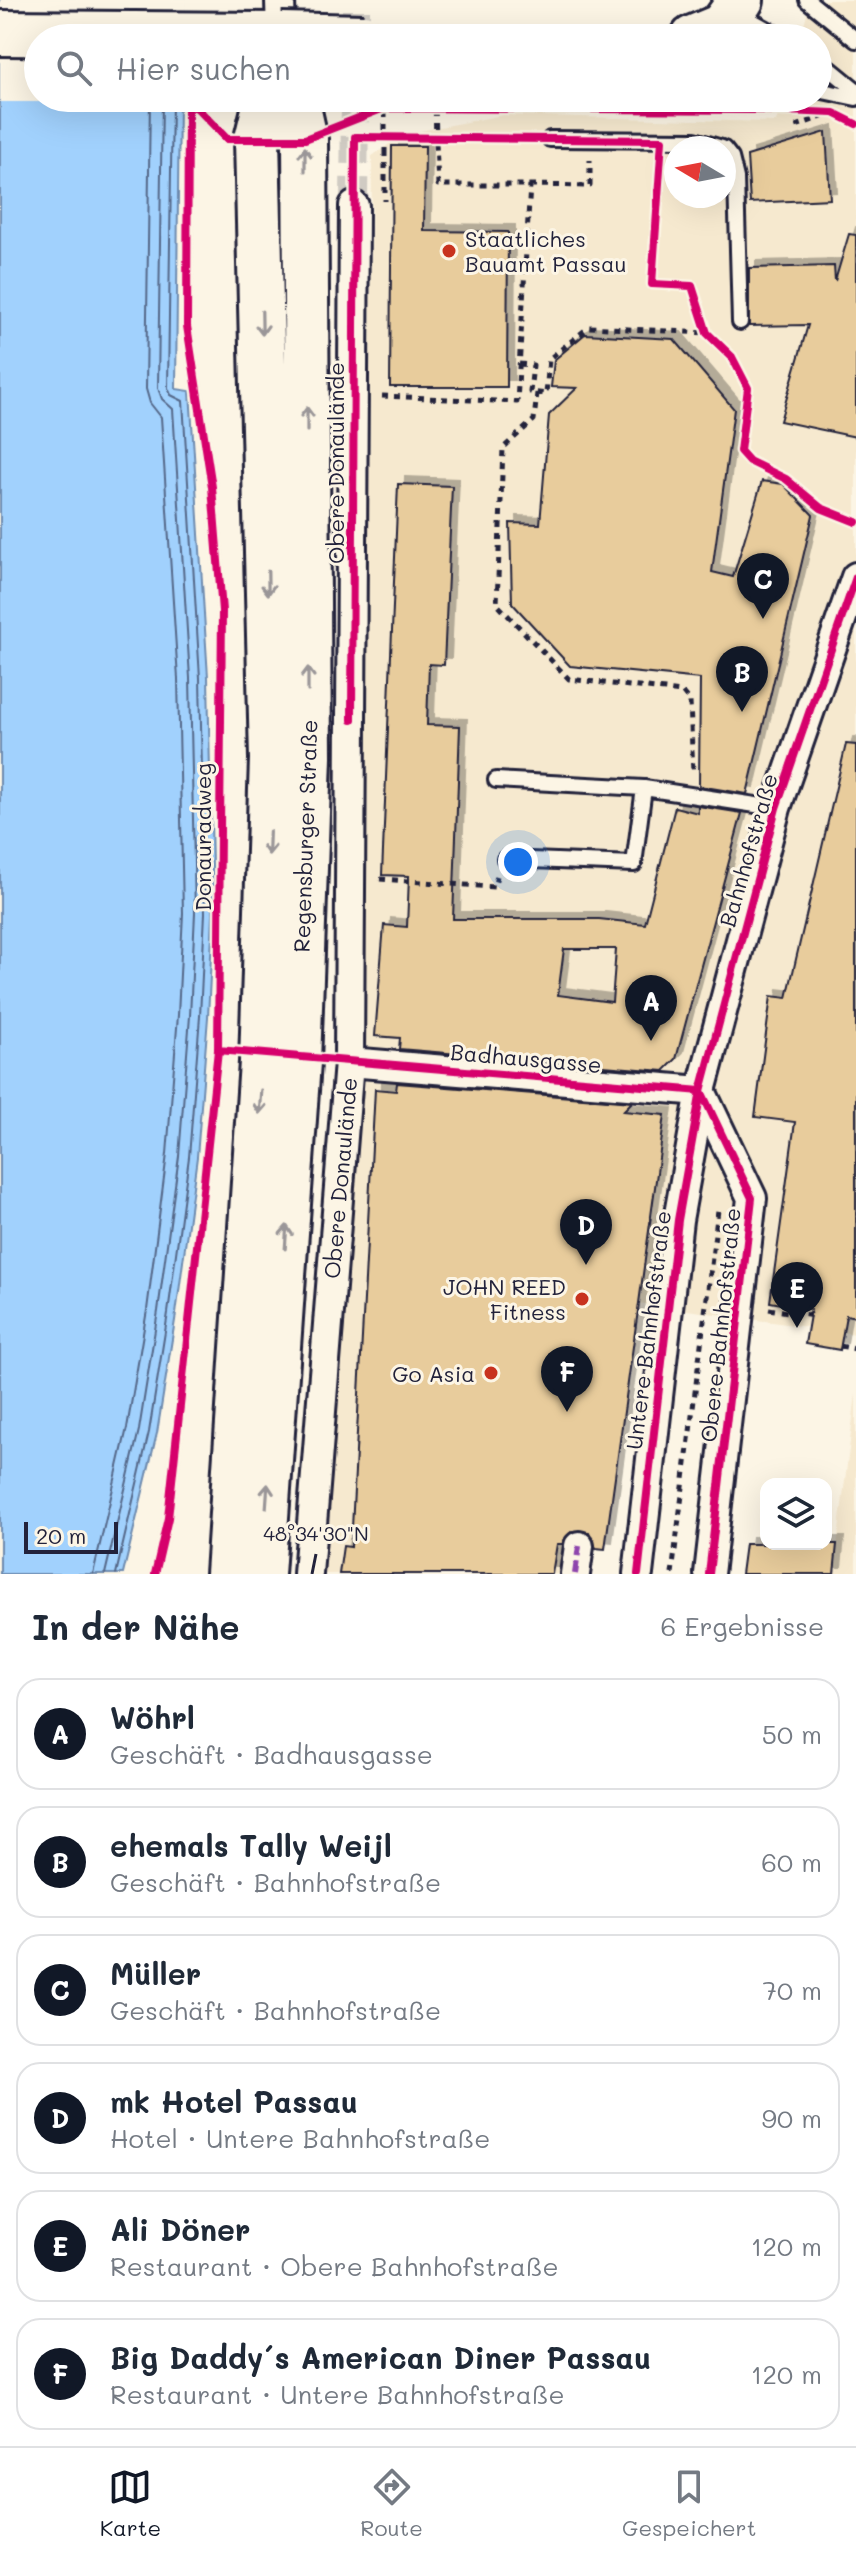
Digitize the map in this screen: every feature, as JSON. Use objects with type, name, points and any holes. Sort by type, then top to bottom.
[{"type":"main road","points":[[724,24],[738,6]]},
{"type":"main road","points":[[0,33],[24,33]]},
{"type":"main road","name":"Regensburger Straße","points":[[228,1574],[262,1062],[272,759],[257,139],[264,112]]},
{"type":"main road","name":"Regensburger Straße","points":[[262,1574],[298,1062],[309,757],[305,139],[299,112]]},
{"type":"street","name":"Obere Donaulände","points":[[308,1574],[349,1062],[354,206]]},
{"type":"street","name":"Bahnhofstraße","points":[[701,1091],[776,808],[856,577]]},
{"type":"street","name":"Badhausgasse","points":[[349,1062],[701,1091]]},
{"type":"street","name":"Obere Bahnhofstraße","points":[[701,1091],[752,1198],[709,1574]]},
{"type":"street","name":"Untere Bahnhofstraße","points":[[638,1574],[678,1220],[701,1091]]},
{"type":"street","points":[[575,1574],[579,1546]]},
{"type":"lane","points":[[807,0],[856,40]]},
{"type":"lane","points":[[738,6],[763,24]]},
{"type":"lane","points":[[832,70],[856,90]]},
{"type":"lane","points":[[832,93],[856,98]]},
{"type":"lane","points":[[550,139],[662,140]]},
{"type":"lane","points":[[736,178],[740,322]]},
{"type":"lane","points":[[496,780],[644,788],[776,808]]},
{"type":"lane","points":[[505,859],[634,864],[644,788]]},
{"type":"path","points":[[384,112],[385,209]]},
{"type":"path","points":[[435,112],[438,185],[590,186],[589,139]]},
{"type":"path","points":[[796,126],[819,118]]},
{"type":"path","points":[[662,140],[652,284],[692,286],[707,333],[732,357],[748,388],[740,451],[749,461],[786,479],[821,508],[856,522]]},
{"type":"path","points":[[353,395],[517,402],[530,185]]},
{"type":"path","points":[[533,393],[546,394],[549,359],[589,327],[707,333]]},
{"type":"path","points":[[519,364],[533,365],[534,420],[503,448],[497,604],[569,679],[682,692],[690,702],[694,795]]},
{"type":"path","points":[[502,469],[509,469]]},
{"type":"path","points":[[406,881],[494,887],[494,880]]},
{"type":"path","points":[[672,1574],[718,1205]]},
{"type":"path","points":[[740,1304],[814,1316]]},
{"type":"path","points":[[840,1346],[856,1349]]},
{"type":"shaded area","points":[[811,0],[856,0],[856,1334],[638,1303],[590,1574],[316,1574],[350,1021],[368,589],[372,156],[404,134],[503,115],[776,122],[779,112],[832,112],[832,24],[804,24]]},
{"type":"shaded area","points":[[856,1394],[856,1574],[834,1574],[841,1512]]},
{"type":"water","points":[[0,0],[24,24],[24,112],[179,112],[176,389],[190,391],[208,677],[213,914],[197,1157],[176,1314],[157,1433],[123,1574],[0,1574]]},
{"type":"pier","points":[[0,0],[185,0],[184,24],[24,24],[24,102],[0,102]]},
{"type":"building","points":[[826,132],[830,199],[750,203],[747,156]]},
{"type":"building","name":"Staatliches Bauamt Passau","points":[[392,146],[425,146],[424,231],[508,232],[507,387],[390,387]]},
{"type":"building","points":[[849,234],[856,235],[856,437],[780,421],[808,325],[749,326],[749,268],[834,266],[835,281]]},
{"type":"building","points":[[585,334],[674,339],[734,409],[712,572],[733,577],[762,481],[783,484],[813,515],[747,794],[699,786],[700,679],[570,666],[512,603],[510,523],[540,524],[549,415],[577,388],[551,387],[554,360]]},
{"type":"building","points":[[398,484],[452,486],[444,665],[429,664],[427,725],[460,726],[453,919],[599,919],[645,924],[675,807],[698,813],[698,806],[742,813],[676,1059],[664,1071],[399,1049],[400,1038],[375,1036],[384,925],[407,927],[409,876],[382,875]],"holes":[[[564,949],[616,949],[612,1002],[558,995]]]},
{"type":"building","points":[[846,744],[856,745],[856,1317],[846,1315],[840,1350],[805,1344],[811,1309],[770,1302],[795,1122],[755,1117],[771,996],[787,998]]},
{"type":"building","points":[[397,1083],[632,1102],[623,1111],[665,1115],[605,1549],[596,1548],[589,1532],[572,1531],[562,1544],[557,1544],[552,1574],[339,1574],[343,1546],[351,1547],[375,1089],[396,1091]]},
{"type":"building","points":[[745,1544],[760,1544],[760,1550],[832,1550],[832,1544],[837,1544],[834,1574],[741,1574]]},
{"type":"tunnel","points":[[356,0],[356,24]]},
{"type":"tunnel","points":[[354,206],[355,112]]},
{"type":"marked path","points":[[575,1574],[579,1546]]},
{"type":"cycle path","name":"Donauradweg","points":[[155,1574],[168,1518],[218,1050],[222,611],[212,487],[187,326],[188,112]]},
{"type":"cycle path","points":[[201,112],[227,139],[305,139],[374,112]]},
{"type":"cycle path","points":[[810,112],[834,113],[856,124]]},
{"type":"cycle path","points":[[352,720],[355,137],[662,140],[652,284],[692,286],[707,333],[732,357],[748,388],[740,451],[749,461],[786,479],[821,508],[856,522]]},
{"type":"cycle path","points":[[638,1574],[678,1220],[701,1091],[776,808],[856,577]]},
{"type":"cycle path","points":[[218,1050],[701,1091]]},
{"type":"cycle path","points":[[701,1091],[752,1198],[709,1574]]},
{"type":"place","name":"Staatliches Bauamt Passau","points":[[449,251]]},
{"type":"place","name":"Müller","points":[[763,619]]},
{"type":"place","name":"ehemals Tally Weijl","points":[[742,712]]},
{"type":"place","name":"Wöhrl","points":[[651,1041]]},
{"type":"place","name":"mk Hotel Passau","points":[[586,1265]]},
{"type":"place","name":"JOHN REED Fitness","points":[[582,1299]]},
{"type":"place","name":"Ali Döner","points":[[797,1328]]},
{"type":"place","name":"Go Asia","points":[[491,1373]]},
{"type":"place","name":"Big Daddy´s American Diner Passau","points":[[567,1412]]}]
